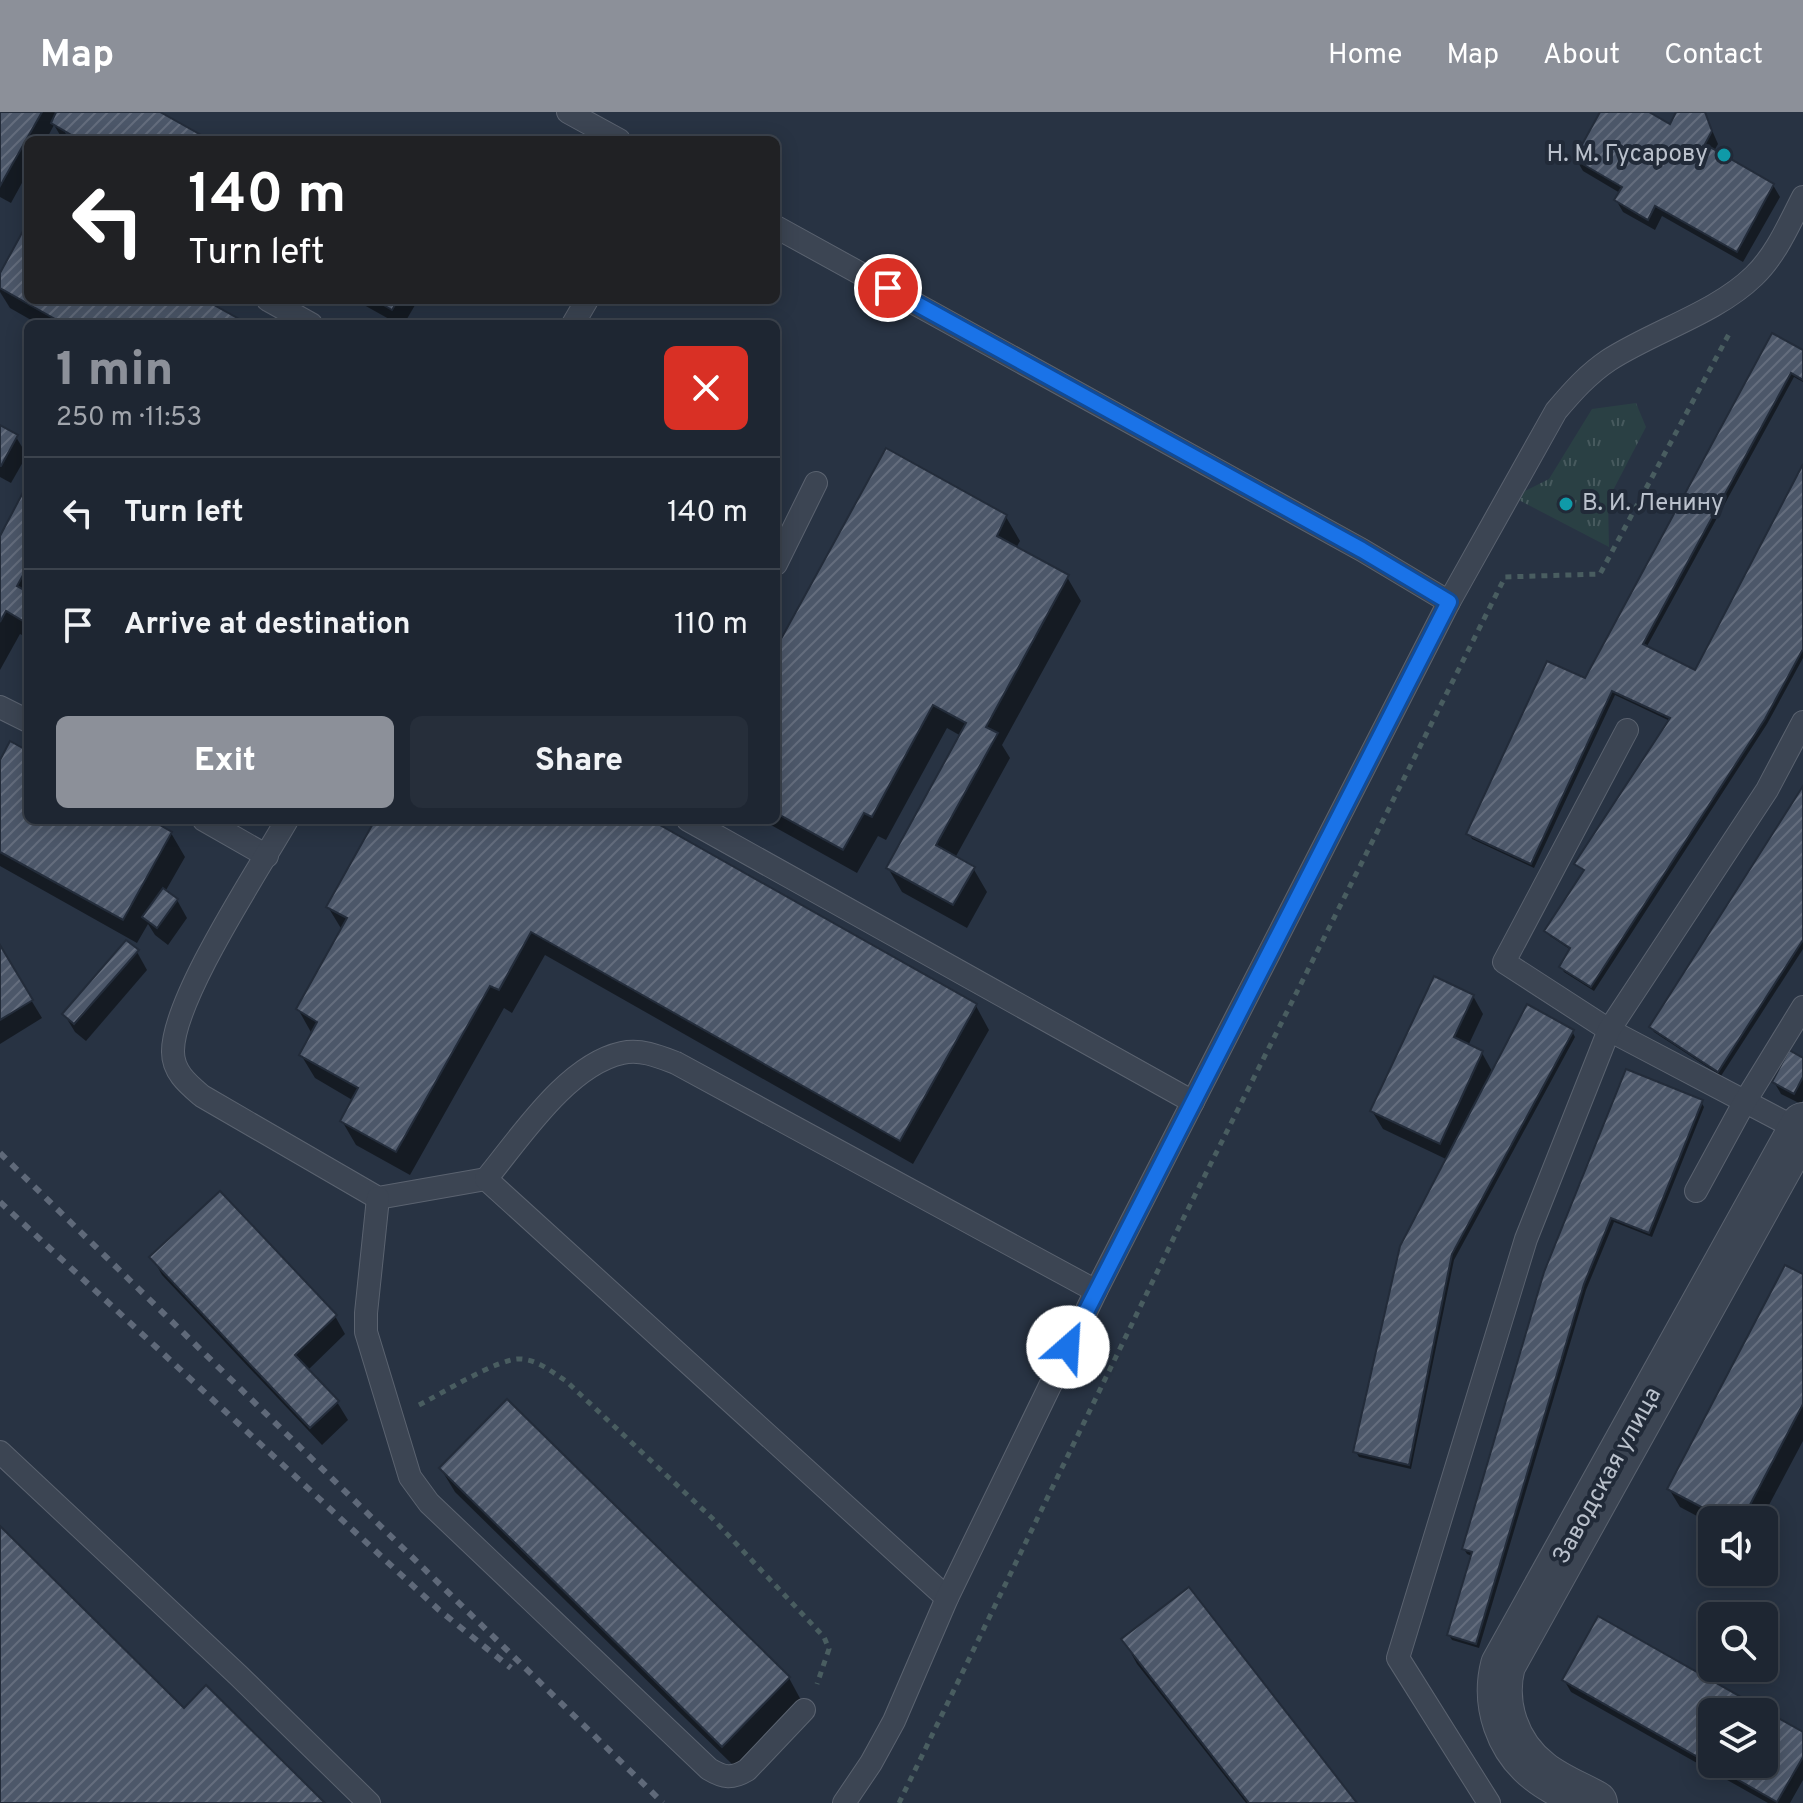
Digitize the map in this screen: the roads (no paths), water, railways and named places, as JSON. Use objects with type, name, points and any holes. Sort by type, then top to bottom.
[{"type":"street","name":"Заводская улица","points":[[1595,1803],[1542,1774],[1526,1761],[1514,1743],[1499,1703],[1503,1665],[1802,1129]]},
{"type":"lane","points":[[568,112],[612,136]]},
{"type":"lane","points":[[844,1803],[894,1721],[947,1598],[1096,1291],[1449,602],[1556,411],[1579,383],[1609,360],[1732,294],[1755,276],[1771,255],[1803,197]]},
{"type":"lane","points":[[780,229],[1349,542],[1449,602]]},
{"type":"lane","points":[[275,304],[304,320]]},
{"type":"lane","points":[[780,556],[816,483]]},
{"type":"lane","points":[[0,707],[24,719]]},
{"type":"lane","points":[[1489,1803],[1398,1658],[1526,1239],[1609,1030],[1767,790],[1803,722]]},
{"type":"lane","points":[[1627,730],[1504,962],[1609,1030],[1744,1103],[1802,1129]]},
{"type":"lane","points":[[211,824],[267,856]]},
{"type":"lane","points":[[285,824],[200,972],[177,1026],[173,1053],[181,1077],[202,1096],[378,1198],[486,1179],[557,1095],[592,1065],[622,1053],[648,1052],[676,1063],[1096,1291]]},
{"type":"lane","points":[[695,824],[1193,1102]]},
{"type":"lane","points":[[1696,1191],[1744,1103],[1803,1007]]},
{"type":"lane","points":[[486,1179],[947,1598]]},
{"type":"lane","points":[[378,1198],[366,1332],[410,1477],[429,1503],[709,1769],[722,1776],[736,1777],[747,1770],[804,1710]]},
{"type":"lane","points":[[0,1452],[238,1675],[369,1803]]},
{"type":"railway","points":[[0,1153],[663,1803]]},
{"type":"railway","points":[[0,1202],[439,1610],[511,1668]]},
{"type":"place","name":"Н. М. Гусарову","points":[[1724,155]]},
{"type":"place","name":"В. И. Ленину","points":[[1566,504]]}]
